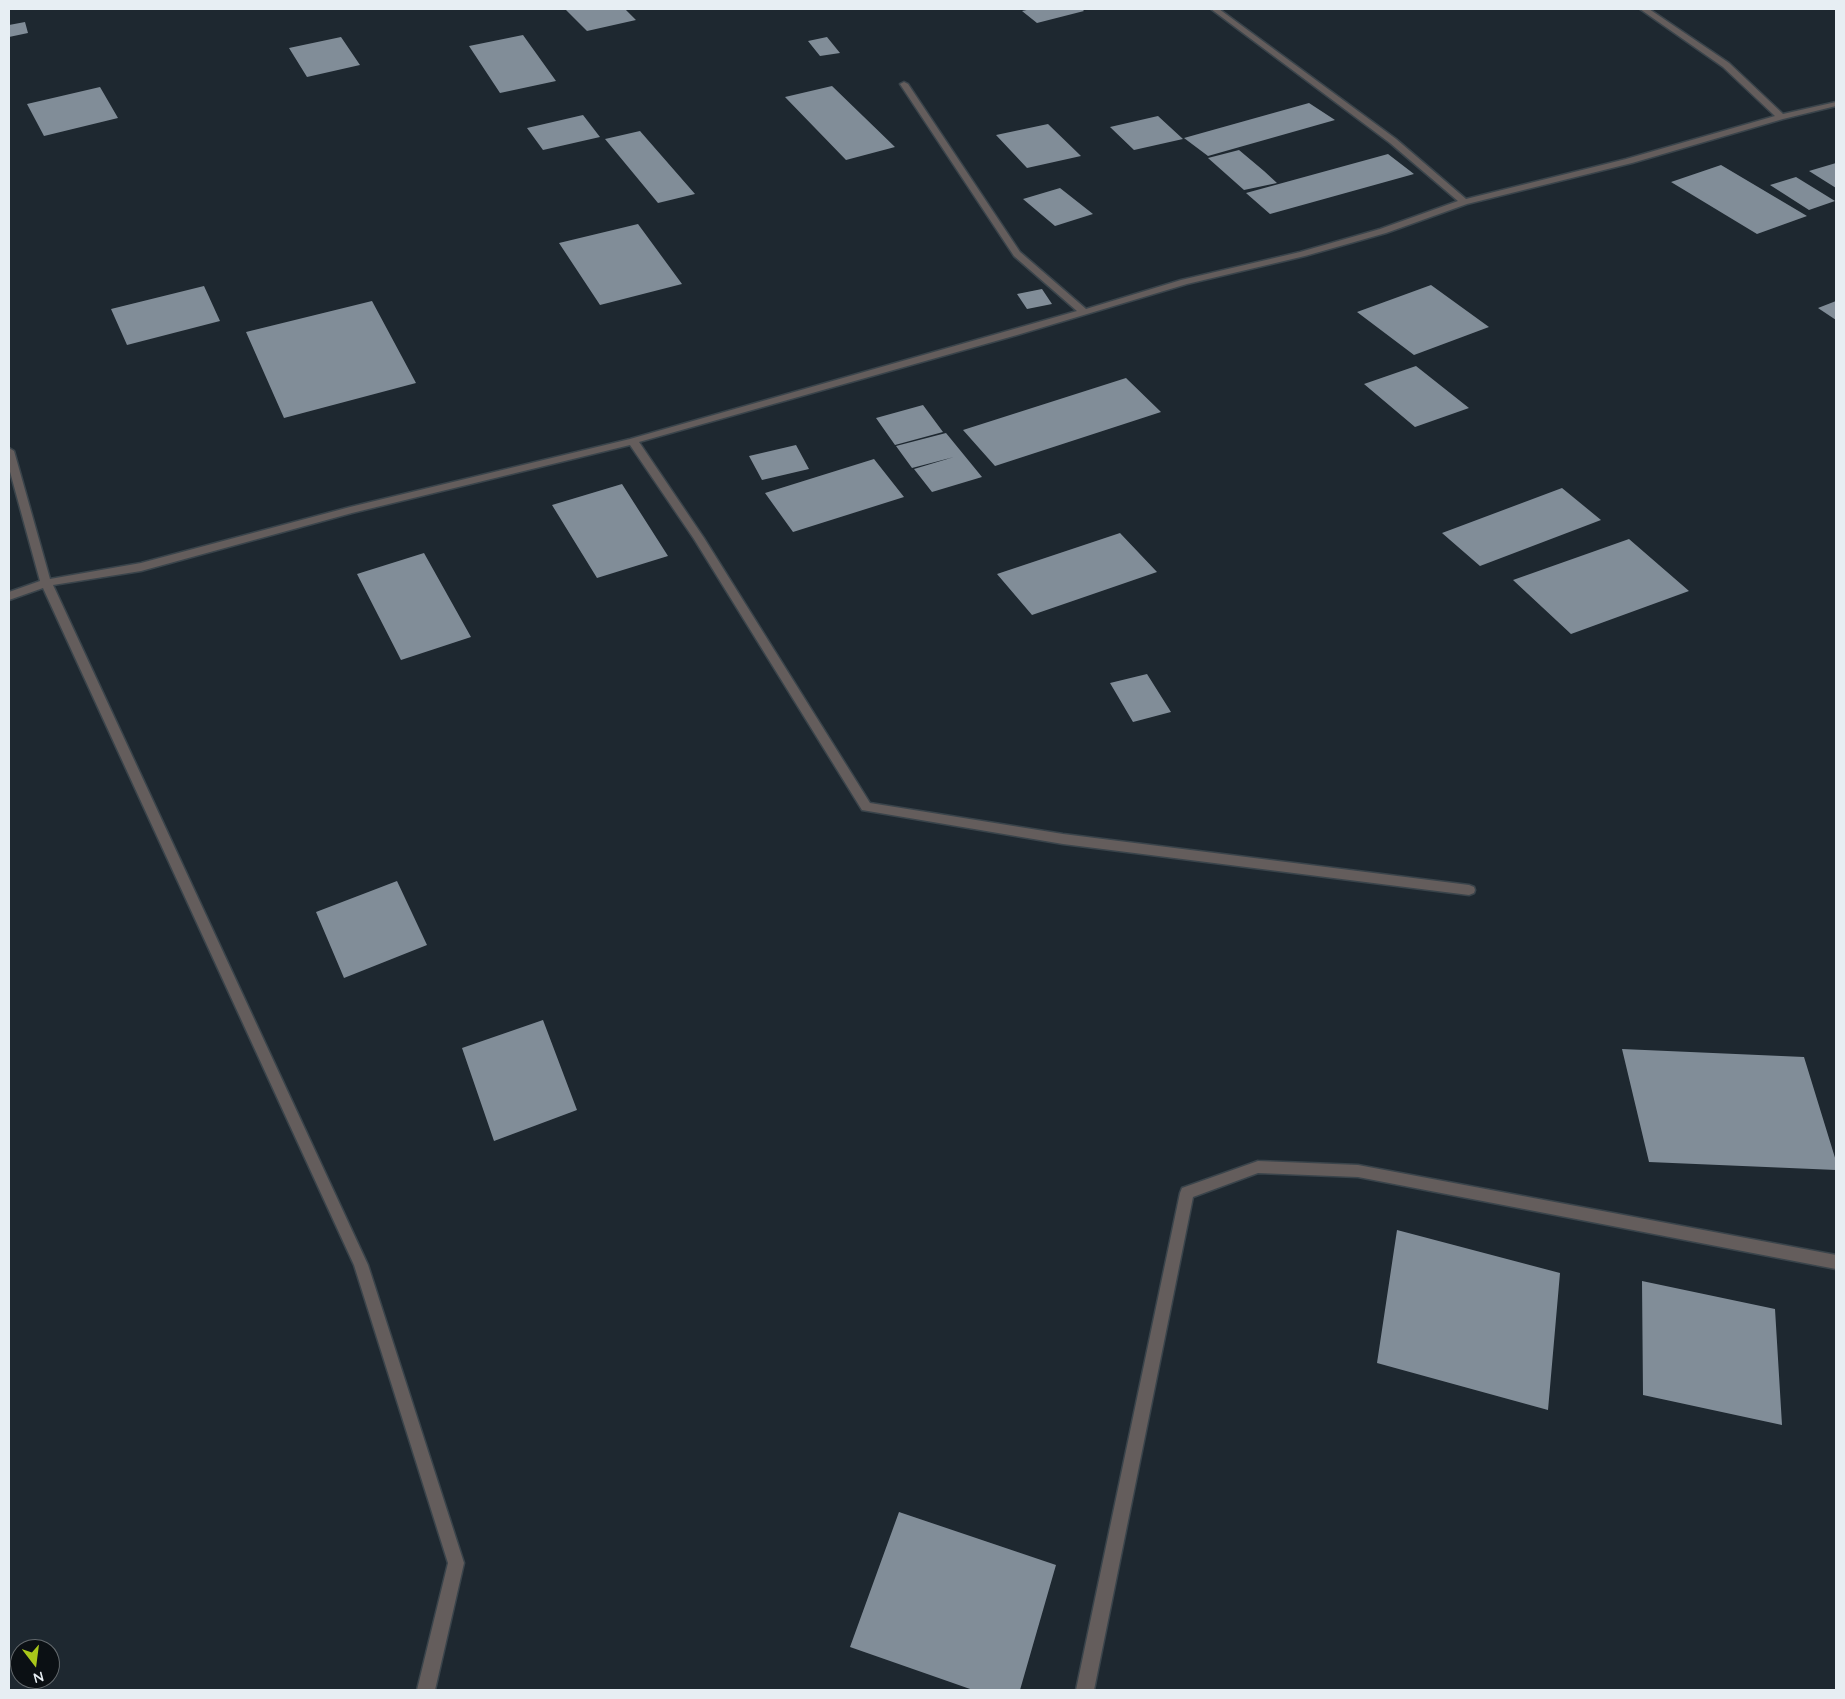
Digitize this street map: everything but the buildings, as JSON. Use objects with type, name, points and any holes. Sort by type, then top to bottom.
[{"type":"street","points":[[1215,9],[1393,141],[1464,202]]},
{"type":"street","points":[[1644,9],[1726,65],[1781,117]]},
{"type":"street","points":[[904,84],[1016,254],[1082,311]]},
{"type":"street","points":[[9,596],[46,583],[142,567],[350,510],[633,441],[793,397],[1184,282],[1302,254],[1384,231],[1464,202],[1629,161],[1781,117],[1836,104]]},
{"type":"street","points":[[633,441],[699,538],[866,808],[1063,839],[1469,890]]},
{"type":"street","points":[[9,451],[46,583],[361,1265],[456,1563],[426,1690]]},
{"type":"street","points":[[1085,1690],[1187,1194],[1258,1167],[1358,1171],[1836,1262]]}]
